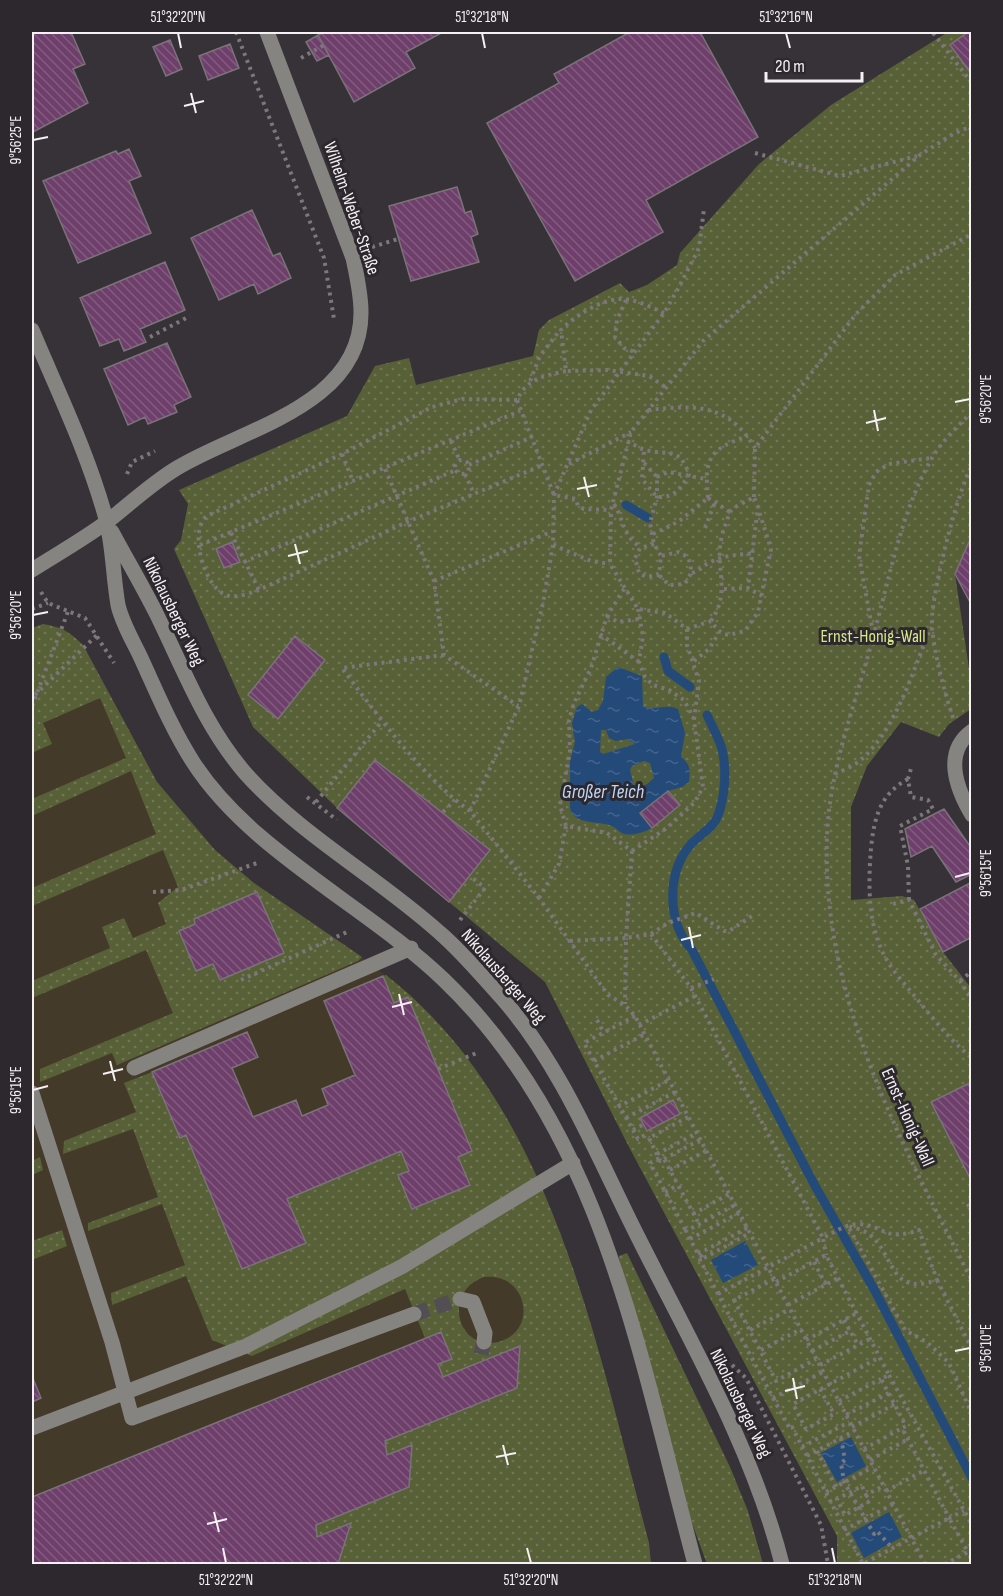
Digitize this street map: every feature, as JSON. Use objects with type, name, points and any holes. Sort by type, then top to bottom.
[{"type":"street","name":"Wilhelm-Weber-Straße","points":[[34,578],[178,468],[290,412],[323,392],[340,376],[350,359],[362,315],[361,294],[353,258],[267,32]]},
{"type":"street","name":"Nikolausberger Weg","points":[[32,330],[87,458],[107,522],[119,608],[167,715],[204,779],[253,829],[411,948],[485,1021],[516,1062],[548,1111],[573,1163],[612,1259],[652,1396],[695,1564]]},
{"type":"street","name":"Nikolausberger Weg","points":[[107,522],[158,616],[180,670],[206,719],[244,772],[290,818],[441,934],[502,999],[538,1045],[570,1102],[716,1394],[754,1475],[772,1522],[782,1564]]},
{"type":"street","points":[[966,735],[955,752],[955,776],[959,795],[972,814]]},
{"type":"street","points":[[134,1068],[411,948]]},
{"type":"street","points":[[32,1094],[112,1342],[132,1418],[414,1314]]},
{"type":"street","points":[[32,1428],[246,1346],[403,1266],[573,1163]]},
{"type":"street","points":[[460,1299],[473,1302],[485,1333],[484,1342]]},
{"type":"path","points":[[236,32],[324,258],[332,298],[334,329]]},
{"type":"path","points":[[933,33],[972,83]]},
{"type":"path","points":[[311,52],[324,45]]},
{"type":"path","points":[[694,720],[684,700],[669,690],[653,685],[645,677],[639,662],[643,636],[638,609],[610,564],[611,510],[631,432],[703,341],[800,255],[920,155],[953,134],[972,126]]},
{"type":"path","points":[[755,153],[840,176],[920,155]]},
{"type":"path","points":[[554,495],[591,410],[664,313],[699,248],[704,209]]},
{"type":"path","points":[[755,448],[856,314],[895,275],[972,234]]},
{"type":"path","points":[[530,381],[540,356],[561,330],[583,312],[619,299],[664,313]]},
{"type":"path","points":[[626,300],[617,320],[615,337],[624,348],[635,352]]},
{"type":"path","points":[[150,337],[190,316]]},
{"type":"path","points":[[561,330],[566,371]]},
{"type":"path","points":[[470,811],[519,706],[543,603],[553,545],[554,495],[516,400],[522,387],[530,381],[566,371],[608,370],[649,376],[665,387]]},
{"type":"path","points":[[516,400],[462,399],[441,404],[342,454],[207,516],[198,528],[208,575],[220,591],[227,596],[238,596],[259,590],[407,522],[543,465]]},
{"type":"path","points":[[648,410],[687,406],[707,408],[732,420],[748,436],[755,448],[754,497],[771,549],[758,612],[745,631],[727,635],[719,633],[711,621]]},
{"type":"path","points":[[200,545],[352,479],[385,469],[520,411]]},
{"type":"path","name":"Ernst-Honig-Wall","points":[[972,412],[932,458],[911,506],[835,774],[828,820],[832,915],[845,988],[858,1034],[885,1102],[972,1281]]},
{"type":"path","points":[[568,465],[631,432]]},
{"type":"path","points":[[708,498],[706,467],[719,447],[748,436]]},
{"type":"path","points":[[465,474],[469,465],[531,437]]},
{"type":"path","points":[[451,441],[460,461]]},
{"type":"path","points":[[627,441],[644,450],[673,452],[684,462],[689,474]]},
{"type":"path","points":[[124,482],[132,462],[165,447]]},
{"type":"path","points":[[644,450],[642,479],[657,497],[668,498],[676,493],[689,474]]},
{"type":"path","points":[[342,454],[352,479]]},
{"type":"path","points":[[874,635],[859,556],[869,486],[876,472],[889,464],[932,458]]},
{"type":"path","points":[[460,461],[469,465]]},
{"type":"path","points":[[456,470],[456,465],[460,461]]},
{"type":"path","points":[[644,462],[657,477],[657,497],[650,523],[654,544],[662,556],[659,575]]},
{"type":"path","points":[[835,774],[862,759],[882,735],[903,695],[931,626],[940,572],[954,514],[972,465]]},
{"type":"path","points":[[385,469],[434,581],[444,655]]},
{"type":"path","points":[[244,562],[456,470],[465,474],[474,494]]},
{"type":"path","points":[[657,477],[668,472],[689,474],[706,479]]},
{"type":"path","points":[[554,495],[576,499],[578,506],[584,509],[611,510]]},
{"type":"path","points":[[687,629],[711,621],[720,604],[724,590],[718,559],[719,540],[730,512],[754,497]]},
{"type":"path","points":[[708,498],[730,512]]},
{"type":"path","points":[[653,534],[678,522],[708,498]]},
{"type":"path","points":[[705,528],[715,502]]},
{"type":"path","points":[[614,503],[620,514],[626,536],[640,548]]},
{"type":"path","points":[[748,588],[758,507]]},
{"type":"path","points":[[434,581],[553,531]]},
{"type":"path","points":[[231,533],[259,590]]},
{"type":"path","points":[[654,544],[640,548],[635,558],[639,573],[646,577],[659,575]]},
{"type":"path","points":[[553,545],[591,561],[610,564]]},
{"type":"path","points":[[662,556],[678,552],[688,557],[692,573]]},
{"type":"path","points":[[659,575],[669,585],[684,584],[692,573],[718,559],[753,553]]},
{"type":"path","points":[[34,578],[48,603]]},
{"type":"path","points":[[724,590],[748,588],[762,596]]},
{"type":"path","points":[[539,898],[559,864],[566,826],[560,805],[570,751],[569,720],[574,703],[591,668],[600,634],[624,589]]},
{"type":"path","points":[[32,609],[48,603],[69,609],[85,618],[116,666]]},
{"type":"path","points":[[32,706],[69,609]]},
{"type":"path","points":[[638,609],[665,613],[687,629]]},
{"type":"path","points":[[608,616],[618,622],[639,619]]},
{"type":"path","points":[[931,626],[952,716],[966,735]]},
{"type":"path","points":[[632,851],[667,828],[695,802],[704,788],[694,720],[699,681],[687,645],[687,629]]},
{"type":"path","points":[[694,661],[709,649],[719,633]]},
{"type":"path","points":[[600,634],[639,662]]},
{"type":"path","points":[[36,695],[96,635]]},
{"type":"path","points":[[519,706],[444,655],[342,668],[382,721],[455,800],[470,811],[539,898],[608,995],[625,1005],[635,1016],[925,1564]]},
{"type":"path","points":[[316,802],[382,721]]},
{"type":"path","points":[[912,765],[908,779],[911,797],[928,800],[934,812],[900,826],[908,866],[909,900],[936,955],[960,981],[972,1000]]},
{"type":"path","points":[[908,779],[893,787],[883,799],[877,814],[869,884],[873,921],[891,967],[954,1043],[972,1058]]},
{"type":"path","points":[[443,812],[455,800]]},
{"type":"path","points":[[566,826],[607,833],[632,851]]},
{"type":"path","points":[[625,1005],[626,938],[632,851]]},
{"type":"path","points":[[249,855],[267,870]]},
{"type":"path","points":[[153,892],[181,890],[258,863]]},
{"type":"path","points":[[456,925],[485,888],[470,876]]},
{"type":"path","points":[[892,904],[909,900]]},
{"type":"path","points":[[570,941],[626,938],[651,934],[668,923],[696,913],[702,915],[717,929],[729,931],[755,914]]},
{"type":"path","points":[[241,980],[354,929],[344,923]]},
{"type":"path","points":[[651,934],[691,988],[823,1238],[826,1255],[838,1278],[972,1525]]},
{"type":"path","points":[[960,981],[972,971]]},
{"type":"path","points":[[691,988],[714,980]]},
{"type":"path","points":[[639,1025],[695,996]]},
{"type":"path","points":[[635,1016],[584,1043],[638,1139],[645,1135],[649,1138],[670,1170],[699,1224]]},
{"type":"path","points":[[597,1020],[604,1033]]},
{"type":"path","points":[[594,1061],[645,1034]]},
{"type":"path","points":[[473,1043],[486,1061]]},
{"type":"path","points":[[438,1069],[480,1052]]},
{"type":"path","points":[[618,1107],[669,1080]]},
{"type":"path","points":[[626,1118],[675,1092]]},
{"type":"path","points":[[649,1138],[688,1117]]},
{"type":"path","points":[[633,1130],[644,1124]]},
{"type":"path","points":[[697,1132],[650,1163],[698,1254],[704,1258]]},
{"type":"path","points":[[660,1157],[700,1140]]},
{"type":"path","points":[[670,1170],[706,1151]]},
{"type":"path","points":[[665,1192],[678,1185]]},
{"type":"path","points":[[693,1214],[729,1194]]},
{"type":"path","points":[[972,1199],[967,1203],[972,1211]]},
{"type":"path","points":[[686,1231],[735,1205]]},
{"type":"path","points":[[690,1239],[739,1213]]},
{"type":"path","points":[[718,1294],[848,1226],[860,1224],[894,1236],[919,1230],[937,1280],[972,1349]]},
{"type":"path","points":[[848,1226],[872,1236],[896,1274],[911,1283],[922,1285],[937,1280]]},
{"type":"path","points":[[848,1226],[905,1330],[928,1343],[949,1363],[972,1414]]},
{"type":"path","points":[[698,1254],[747,1228]]},
{"type":"path","points":[[750,1233],[700,1260],[863,1564],[964,1511]]},
{"type":"path","points":[[816,1359],[776,1381],[734,1300],[826,1255]]},
{"type":"path","points":[[814,1262],[826,1285]]},
{"type":"path","points":[[750,1330],[838,1278]]},
{"type":"path","points":[[806,1340],[857,1313]]},
{"type":"path","points":[[734,1323],[743,1318]]},
{"type":"path","points":[[844,1320],[858,1345]]},
{"type":"path","points":[[761,1350],[801,1329]]},
{"type":"path","points":[[812,1351],[850,1331]]},
{"type":"path","points":[[820,1365],[870,1339]]},
{"type":"path","points":[[843,1409],[806,1429],[793,1404],[880,1357]]},
{"type":"path","points":[[727,1360],[746,1378],[821,1526],[828,1564]]},
{"type":"path","points":[[756,1365],[766,1361]]},
{"type":"path","points":[[773,1398],[823,1372]]},
{"type":"path","points":[[839,1401],[889,1374]]},
{"type":"path","points":[[864,1449],[906,1426],[881,1379]]},
{"type":"path","points":[[820,1389],[834,1414]]},
{"type":"path","points":[[846,1415],[889,1393]]},
{"type":"path","points":[[807,1456],[841,1438],[895,1404]]},
{"type":"path","points":[[802,1447],[849,1422]]},
{"type":"path","points":[[902,1428],[968,1552],[945,1564]]},
{"type":"path","points":[[841,1438],[845,1460],[841,1463],[844,1482],[874,1534],[877,1531],[893,1549]]},
{"type":"path","points":[[870,1460],[908,1439]]},
{"type":"path","points":[[817,1451],[836,1486]]},
{"type":"path","points":[[826,1492],[873,1467]]},
{"type":"path","points":[[886,1491],[925,1470]]},
{"type":"path","points":[[866,1495],[883,1485]]},
{"type":"path","points":[[862,1486],[870,1501],[845,1515],[837,1499],[849,1492],[862,1486]]},
{"type":"path","points":[[844,1530],[893,1504]]},
{"type":"path","points":[[874,1558],[878,1564]]},
{"type":"shaded area","points":[[43,624],[60,627],[72,634],[83,645],[157,782],[215,850],[254,883],[362,957],[410,994],[466,1056],[495,1100],[523,1147],[559,1230],[576,1279],[592,1327],[649,1543],[651,1564],[32,1564],[32,628]]},
{"type":"green space","points":[[948,32],[971,32],[972,535],[955,574],[971,682],[971,709],[949,724],[939,737],[901,722],[867,766],[851,807],[851,900],[902,896],[914,900],[943,952],[971,988],[971,1564],[837,1564],[837,1536],[629,1147],[545,982],[449,902],[490,849],[375,760],[337,808],[253,727],[174,549],[181,540],[188,504],[179,490],[347,416],[375,366],[409,358],[416,385],[533,356],[539,330],[549,320],[620,283],[629,292],[647,285],[677,265],[680,253],[759,164],[831,105]]},
{"type":"green space","points":[[43,624],[55,627],[69,633],[83,645],[157,782],[215,850],[254,883],[362,957],[358,961],[117,1065],[112,1053],[40,1082],[40,1069],[173,1013],[146,950],[32,998],[32,981],[110,948],[102,927],[124,918],[133,938],[166,924],[158,903],[178,887],[163,850],[32,906],[32,888],[156,834],[131,771],[32,816],[32,799],[126,758],[100,698],[43,723],[52,744],[32,753],[32,628]],"holes":[[[257,892],[284,953],[220,980],[213,964],[196,971],[179,931],[195,924],[194,919]]]},
{"type":"green space","points":[[386,975],[443,1029],[491,1092],[529,1161],[561,1235],[587,1312],[610,1390],[649,1543],[651,1564],[338,1564],[351,1524],[317,1537],[316,1525],[409,1487],[412,1445],[387,1455],[385,1441],[466,1408],[453,1374],[443,1377],[438,1364],[452,1359],[441,1332],[425,1338],[405,1289],[252,1356],[212,1340],[186,1276],[112,1305],[111,1293],[185,1265],[162,1204],[88,1231],[88,1223],[158,1197],[133,1129],[63,1154],[64,1141],[136,1112],[124,1083],[152,1072],[180,1137],[186,1135],[242,1269],[305,1243],[287,1199],[401,1151],[409,1171],[399,1176],[412,1209],[470,1185],[458,1157],[472,1150],[408,997],[394,1003],[383,976]],"holes":[[[484,1277],[499,1278],[511,1284],[519,1293],[523,1304],[523,1316],[519,1327],[511,1336],[498,1342],[484,1342],[473,1338],[464,1329],[459,1307],[463,1295],[471,1284]]]},
{"type":"green space","points":[[40,1157],[43,1170],[32,1175],[32,1161]]},
{"type":"green space","points":[[62,1230],[67,1246],[32,1260],[32,1241]]},
{"type":"green space","points":[[627,1253],[730,1467],[748,1511],[763,1564],[707,1564],[689,1515],[619,1259],[619,1256]]},
{"type":"water","name":"Großer Teich","points":[[618,667],[642,676],[643,707],[678,709],[685,733],[681,757],[689,768],[689,782],[682,787],[668,791],[640,813],[652,828],[635,834],[624,834],[606,824],[576,818],[570,808],[570,761],[575,742],[572,723],[577,707],[582,704],[592,712],[598,710],[603,701],[606,677]],"holes":[[[601,730],[606,730],[609,738],[616,741],[628,739],[635,744],[603,754],[600,752]],[[644,761],[650,763],[654,778],[646,785],[634,786],[630,770],[632,766]]]},
{"type":"water","points":[[745,1241],[758,1265],[723,1283],[711,1260]]},
{"type":"water","points":[[851,1437],[866,1466],[837,1482],[821,1453]]},
{"type":"water","points":[[889,1512],[902,1537],[864,1558],[851,1533]]},
{"type":"building","points":[[32,32],[71,32],[85,64],[73,69],[88,103],[33,132]]},
{"type":"building","points":[[325,32],[443,32],[406,52],[415,68],[354,102],[318,35]]},
{"type":"building","points":[[630,32],[700,32],[758,137],[646,200],[663,232],[575,281],[487,123],[559,83],[554,74]]},
{"type":"building","points":[[968,32],[972,32],[970,72],[950,45]]},
{"type":"building","points":[[318,35],[329,55],[317,61],[306,42]]},
{"type":"building","points":[[170,40],[182,69],[166,76],[153,47]]},
{"type":"building","points":[[230,44],[239,68],[208,80],[199,56]]},
{"type":"building","points":[[129,149],[141,176],[129,181],[151,233],[78,263],[43,181],[116,151],[118,154]]},
{"type":"building","points":[[457,187],[465,213],[471,211],[478,234],[471,237],[479,262],[411,281],[389,206]]},
{"type":"building","points":[[252,210],[273,256],[280,253],[291,278],[258,294],[254,284],[219,300],[191,238]]},
{"type":"building","points":[[165,262],[185,310],[140,329],[146,342],[124,351],[119,339],[100,346],[80,298]]},
{"type":"building","points":[[167,343],[191,397],[174,405],[177,412],[148,424],[145,417],[128,425],[104,369]]},
{"type":"building","points":[[972,535],[972,606],[955,574]]},
{"type":"building","points":[[232,542],[240,562],[224,568],[216,549]]},
{"type":"building","points":[[295,636],[325,660],[278,719],[248,695]]},
{"type":"building","points":[[375,760],[490,850],[449,902],[337,808]]},
{"type":"building","points":[[668,791],[680,805],[652,828],[640,813]]},
{"type":"building","points":[[944,809],[972,849],[972,874],[956,882],[932,846],[911,857],[905,829]]},
{"type":"building","points":[[972,882],[972,937],[943,952],[920,909]]},
{"type":"building","points":[[257,892],[284,953],[220,980],[213,964],[196,971],[179,931],[195,924],[194,919]]},
{"type":"building","points":[[383,976],[394,1003],[408,997],[472,1151],[458,1157],[470,1185],[412,1209],[398,1175],[409,1171],[401,1151],[287,1199],[306,1243],[242,1269],[186,1135],[180,1138],[152,1072],[247,1032],[258,1057],[232,1068],[253,1117],[296,1100],[302,1116],[328,1105],[322,1089],[355,1075],[324,1001]]},
{"type":"building","points":[[972,1082],[972,1182],[931,1102]]},
{"type":"building","points":[[673,1100],[680,1114],[647,1131],[640,1118]]},
{"type":"building","points":[[441,1332],[452,1359],[438,1364],[443,1377],[520,1346],[517,1388],[385,1441],[387,1455],[412,1445],[409,1487],[316,1525],[317,1537],[351,1523],[338,1564],[32,1564],[32,1497]]},
{"type":"building","points":[[32,1376],[41,1398],[32,1402]]},
{"type":"waterway","points":[[626,505],[648,518]]},
{"type":"waterway","points":[[664,657],[668,671],[690,687]]},
{"type":"waterway","points":[[707,715],[722,749],[725,775],[723,793],[715,822],[691,844],[677,869],[673,897],[678,926],[814,1184],[875,1291],[972,1478]]},
{"type":"tunnel","points":[[414,1314],[460,1299]]},
{"type":"tunnel","points":[[481,1354],[484,1342]]}]
